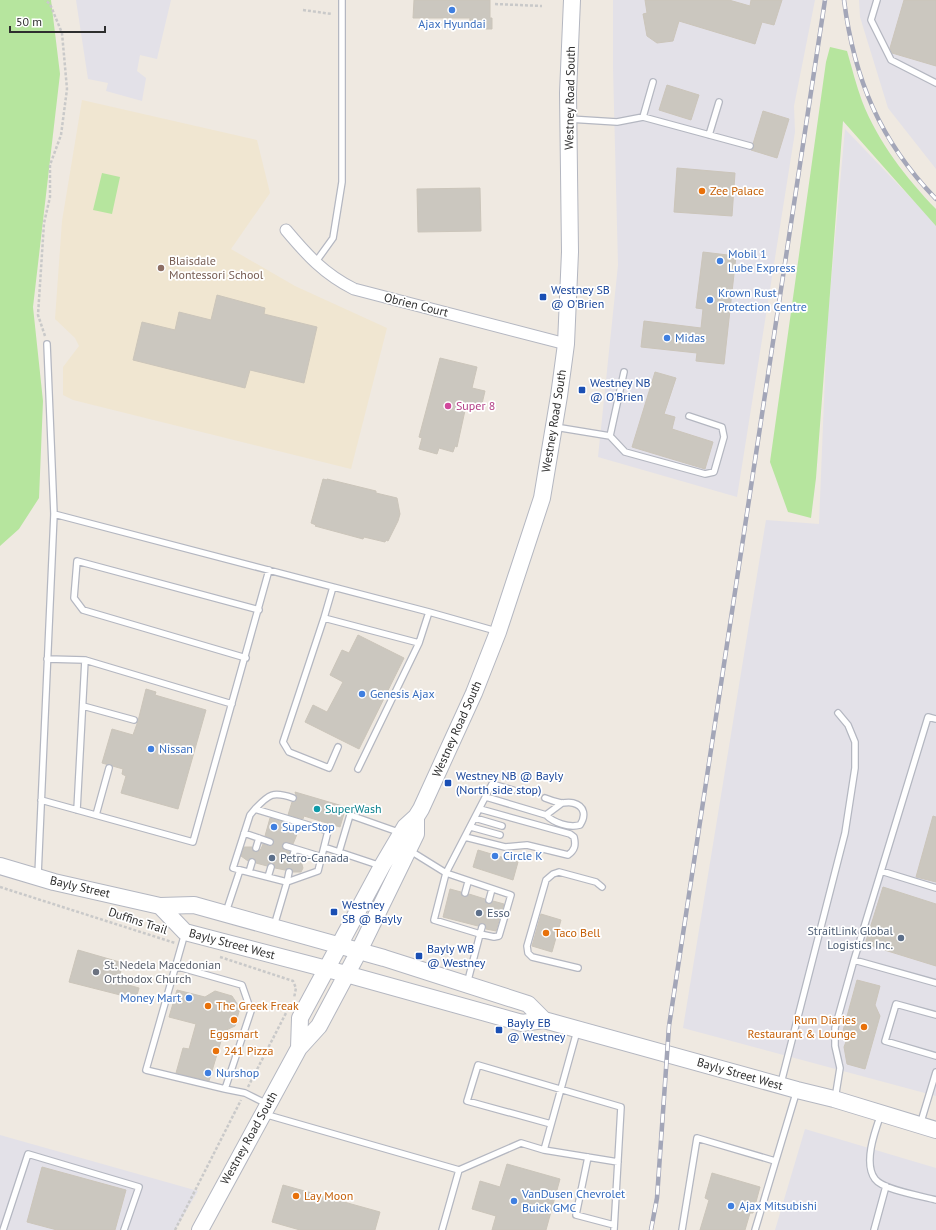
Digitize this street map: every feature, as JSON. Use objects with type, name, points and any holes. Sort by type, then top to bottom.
[{"type":"main road","name":"Westney Road South","points":[[299,1048],[300,1018],[401,833],[416,817],[474,693],[498,632],[542,498],[566,344],[570,252],[569,119],[572,0]]},
{"type":"main road","name":"Westney Road South","points":[[200,1230],[264,1109],[299,1048],[319,1026],[359,951],[416,834],[416,817]]},
{"type":"main road","name":"Bayly Street","points":[[0,866],[38,877],[160,906]]},
{"type":"main road","name":"Bayly Street West","points":[[160,906],[194,905],[359,951],[528,1004],[544,1020]]},
{"type":"main road","name":"Bayly Street West","points":[[160,906],[183,939],[327,969],[522,1023],[544,1020],[781,1086],[834,1099],[936,1130]]},
{"type":"street","name":"Obrien Court","points":[[286,230],[315,264],[354,289],[566,344]]},
{"type":"lane","points":[[315,264],[334,238],[342,182],[342,0]]},
{"type":"lane","points":[[877,0],[871,20],[891,60],[936,83]]},
{"type":"lane","points":[[643,117],[653,82]]},
{"type":"lane","points":[[709,135],[719,102]]},
{"type":"lane","points":[[569,119],[617,122],[643,117],[750,146]]},
{"type":"lane","points":[[38,877],[54,514],[47,344]]},
{"type":"lane","points":[[610,436],[624,372]]},
{"type":"lane","points":[[554,427],[610,436],[625,452],[705,474],[714,472],[724,437],[722,426],[689,416]]},
{"type":"lane","points":[[54,514],[429,612],[498,632]]},
{"type":"lane","points":[[246,658],[83,610],[74,598],[77,561],[259,610]]},
{"type":"lane","points":[[41,800],[193,842],[246,658],[269,570]]},
{"type":"lane","points":[[333,587],[284,742],[289,752],[329,768],[338,747]]},
{"type":"lane","points":[[358,768],[419,643],[429,612]]},
{"type":"lane","points":[[324,618],[419,643]]},
{"type":"lane","points":[[47,659],[85,660],[232,704]]},
{"type":"lane","points":[[78,810],[85,660]]},
{"type":"lane","points":[[83,706],[134,720]]},
{"type":"lane","points":[[781,1086],[846,833],[855,768],[855,742],[848,725],[838,713]]},
{"type":"lane","points":[[834,1099],[840,1068],[835,1046],[836,1028],[854,960],[928,717],[936,719]]},
{"type":"lane","points":[[96,815],[109,768]]},
{"type":"lane","points":[[409,850],[446,874],[511,895],[499,936],[494,937],[480,934],[457,924],[434,920],[446,874],[492,784],[513,790]]},
{"type":"lane","points":[[255,809],[328,831],[318,871],[287,882],[233,868],[250,815],[255,809],[266,798],[274,794],[280,794],[293,798]]},
{"type":"lane","points":[[486,797],[546,814],[551,819],[572,827],[580,825],[583,820],[584,813],[581,806],[572,802],[562,803],[545,798]]},
{"type":"lane","points":[[546,814],[562,803]]},
{"type":"lane","points":[[465,837],[505,847],[527,845],[568,855],[573,852],[576,844],[574,837],[570,834],[480,809]]},
{"type":"lane","points":[[344,813],[401,833]]},
{"type":"lane","points":[[339,852],[350,815]]},
{"type":"lane","points":[[475,818],[502,826]]},
{"type":"lane","points":[[471,827],[500,836]]},
{"type":"lane","points":[[244,833],[270,842]]},
{"type":"lane","points":[[256,848],[259,838]]},
{"type":"lane","points":[[286,846],[322,857]]},
{"type":"lane","points":[[324,847],[382,866]]},
{"type":"lane","points":[[292,858],[295,849]]},
{"type":"lane","points":[[249,872],[252,862]]},
{"type":"lane","points":[[268,877],[272,867]]},
{"type":"lane","points":[[226,914],[240,870]]},
{"type":"lane","points":[[881,871],[936,888]]},
{"type":"lane","points":[[274,928],[289,872]]},
{"type":"lane","points":[[578,968],[532,956],[528,953],[527,946],[546,880],[559,872],[596,882],[602,888]]},
{"type":"lane","points":[[465,893],[468,882]]},
{"type":"lane","points":[[489,900],[492,889]]},
{"type":"lane","points":[[467,984],[482,928]]},
{"type":"lane","points":[[183,939],[146,1070],[245,1093],[264,1109],[459,1170],[521,1143],[544,1150],[618,1162]]},
{"type":"lane","points":[[854,960],[936,983]]},
{"type":"lane","points":[[175,966],[242,985],[251,1011],[225,1089]]},
{"type":"lane","points":[[936,1014],[896,1004],[885,1041],[936,1056]]},
{"type":"lane","points":[[544,1150],[577,1029]]},
{"type":"lane","points":[[551,1124],[467,1100],[478,1065],[621,1107],[614,1228],[576,1215],[588,1157]]},
{"type":"lane","points":[[920,1125],[936,1072]]},
{"type":"lane","points":[[755,1230],[797,1090]]},
{"type":"lane","points":[[881,1113],[871,1145],[871,1170],[876,1180],[886,1186],[936,1200]]},
{"type":"lane","points":[[682,1230],[697,1138],[776,1160]]},
{"type":"lane","points":[[3,1230],[28,1154],[139,1187],[124,1230]]},
{"type":"lane","points":[[442,1230],[459,1170]]},
{"type":"lane","points":[[874,1230],[886,1186]]},
{"type":"path","points":[[45,0],[50,4],[62,32],[67,89],[61,135],[50,165],[50,197],[44,223],[38,315],[47,344]]},
{"type":"path","points":[[495,4],[542,6]]},
{"type":"path","points":[[303,10],[332,14]]},
{"type":"path","name":"Duffins Trail","points":[[0,887],[183,939]]},
{"type":"path","points":[[219,957],[293,981],[296,988],[291,1003]]},
{"type":"path","points":[[175,1230],[288,1010]]},
{"type":"shaded area","points":[[76,0],[171,0],[157,59],[140,55],[137,71],[146,78],[142,101],[106,91],[108,83],[88,79]]},
{"type":"shaded area","points":[[613,0],[815,0],[794,106],[795,132],[737,497],[598,457],[618,265],[613,68]]},
{"type":"shaded area","points":[[859,0],[936,0],[936,169],[888,108],[860,17]]},
{"type":"shaded area","name":"Blaisdale Montessori School","points":[[82,100],[257,140],[270,193],[231,249],[295,286],[387,328],[351,469],[73,400],[63,395],[63,367],[79,346],[75,338],[55,319],[62,221]]},
{"type":"shaded area","points":[[845,129],[936,224],[936,1096],[683,1028],[766,520],[819,524],[827,326]]},
{"type":"shaded area","points":[[805,1129],[936,1168],[936,1230],[775,1230]]},
{"type":"shaded area","points":[[0,1135],[198,1191],[175,1230],[0,1230]]},
{"type":"green space","points":[[0,0],[51,0],[60,74],[33,307],[43,401],[39,498],[19,529],[0,546]]},
{"type":"green space","points":[[830,47],[847,51],[860,95],[876,131],[894,159],[914,185],[936,209],[936,226],[843,121],[816,478],[811,518],[788,512],[770,462],[826,62]]},
{"type":"green space","points":[[102,173],[120,177],[112,214],[93,210]]},
{"type":"building","name":"Ajax Hyundai","points":[[414,0],[490,0],[490,18],[492,18],[492,29],[469,29],[470,18],[413,18]]},
{"type":"building","points":[[645,0],[729,0],[750,6],[751,0],[782,0],[774,25],[762,22],[755,44],[679,21],[673,41],[657,43],[647,36],[643,14],[647,13]]},
{"type":"building","points":[[904,0],[936,0],[936,66],[892,53],[890,48]]},
{"type":"building","points":[[667,85],[699,95],[691,120],[659,110]]},
{"type":"building","points":[[763,111],[789,119],[777,158],[751,150],[754,147],[753,144]]},
{"type":"building","points":[[677,168],[735,173],[732,216],[674,212]]},
{"type":"building","points":[[480,188],[481,231],[418,232],[417,189]]},
{"type":"building","points":[[703,252],[736,256],[724,364],[696,361],[697,353],[641,347],[644,321],[701,328],[703,309],[696,308]]},
{"type":"building","points":[[217,295],[265,308],[264,314],[317,327],[304,383],[250,370],[245,388],[133,360],[142,322],[175,330],[179,312],[211,320]]},
{"type":"building","name":"Super 8","points":[[440,358],[477,367],[472,388],[485,391],[481,408],[468,405],[466,406],[457,447],[455,446],[453,452],[439,448],[437,454],[419,449],[422,438],[419,437]]},
{"type":"building","points":[[655,372],[676,378],[664,414],[675,417],[672,429],[713,442],[705,469],[632,447]]},
{"type":"building","points":[[323,479],[376,491],[376,493],[397,498],[400,514],[388,541],[386,540],[385,542],[364,537],[363,539],[315,526],[316,525],[311,523]]},
{"type":"building","name":"Genesis Ajax","points":[[358,635],[404,658],[359,749],[305,722],[313,705],[327,712],[343,682],[330,675],[342,650],[349,653]]},
{"type":"building","name":"Nissan","points":[[146,689],[156,692],[155,695],[206,710],[178,809],[121,793],[126,776],[122,774],[123,769],[102,763],[112,729],[133,735]]},
{"type":"building","name":"SuperWash","points":[[295,792],[346,807],[340,827],[304,816],[303,819],[288,815],[292,802],[297,799]]},
{"type":"building","points":[[933,816],[936,817],[936,882],[916,877]]},
{"type":"building","points":[[270,818],[300,827],[293,844],[285,842],[282,847],[290,852],[288,857],[289,861],[293,862],[296,859],[301,861],[303,868],[301,872],[293,872],[289,868],[285,870],[275,868],[273,863],[267,866],[256,863],[254,858],[248,861],[241,856],[244,847],[252,847],[253,851],[257,852],[261,849],[263,844],[269,846],[273,845],[273,839],[265,836]]},
{"type":"building","points":[[478,850],[518,862],[513,880],[473,867]]},
{"type":"building","points":[[883,887],[936,904],[936,966],[865,944]]},
{"type":"building","points":[[450,889],[461,892],[464,897],[469,894],[485,899],[488,904],[493,901],[504,904],[496,931],[486,929],[486,926],[483,923],[478,926],[443,917]]},
{"type":"building","name":"Taco Bell","points":[[541,914],[561,920],[552,952],[532,946]]},
{"type":"building","name":"St. Nedela Macedonian Orthodox Church","points":[[78,950],[123,963],[118,982],[139,988],[136,999],[69,982]]},
{"type":"building","name":"Rum Diaries Restaurant & Lounge","points":[[857,980],[880,986],[875,1005],[880,1016],[865,1069],[847,1064],[844,1047],[847,1039],[841,1038]]},
{"type":"building","points":[[177,990],[205,997],[215,991],[232,996],[240,1008],[235,1026],[224,1031],[209,1081],[176,1073],[183,1048],[189,1049],[196,1024],[169,1017]]},
{"type":"building","name":"VanDusen Chevrolet Buick GMC","points":[[507,1164],[560,1179],[546,1230],[492,1230],[496,1216],[472,1209],[480,1181],[500,1187]]},
{"type":"building","points":[[42,1167],[126,1190],[115,1230],[57,1230],[27,1222]]},
{"type":"building","name":"Ajax Mitsubishi","points":[[712,1173],[760,1187],[753,1213],[750,1213],[745,1230],[700,1230],[709,1200],[705,1198]]},
{"type":"building","points":[[283,1185],[380,1212],[375,1230],[300,1230],[272,1222]]},
{"type":"railway","points":[[651,1230],[657,1198],[669,1026],[825,0]]},
{"type":"railway","points":[[844,0],[855,56],[873,107],[899,155],[936,199]]},
{"type":"place","name":"Ajax Hyundai","points":[[452,10]]},
{"type":"place","name":"Zee Palace","points":[[702,191]]},
{"type":"place","name":"Mobil 1 Lube Express","points":[[720,261]]},
{"type":"place","name":"Blaisdale Montessori School","points":[[161,268]]},
{"type":"place","name":"Westney SB @ O'Brien","points":[[543,297]]},
{"type":"place","name":"Krown Rust Protection Centre","points":[[710,300]]},
{"type":"place","name":"Midas","points":[[667,338]]},
{"type":"place","name":"Westney NB @ O'Brien","points":[[582,390]]},
{"type":"place","name":"Super 8","points":[[448,406]]},
{"type":"place","name":"Genesis Ajax","points":[[362,694]]},
{"type":"place","name":"Nissan","points":[[151,749]]},
{"type":"place","name":"Westney NB @ Bayly (North side stop)","points":[[448,783]]},
{"type":"place","name":"SuperWash","points":[[317,809]]},
{"type":"place","name":"SuperStop","points":[[274,827]]},
{"type":"place","name":"Circle K","points":[[495,856]]},
{"type":"place","name":"Petro-Canada","points":[[272,858]]},
{"type":"place","name":"Westney SB @ Bayly","points":[[334,912]]},
{"type":"place","name":"Esso","points":[[479,913]]},
{"type":"place","name":"Taco Bell","points":[[546,933]]},
{"type":"place","name":"StraitLink Global Logistics Inc.","points":[[901,938]]},
{"type":"place","name":"Bayly WB @ Westney","points":[[419,956]]},
{"type":"place","name":"St. Nedela Macedonian Orthodox Church","points":[[96,972]]},
{"type":"place","name":"Money Mart","points":[[189,998]]},
{"type":"place","name":"The Greek Freak","points":[[208,1006]]},
{"type":"place","name":"Eggsmart","points":[[234,1020]]},
{"type":"place","name":"Rum Diaries Restaurant & Lounge","points":[[864,1027]]},
{"type":"place","name":"Bayly EB @ Westney","points":[[499,1030]]},
{"type":"place","name":"241 Pizza","points":[[216,1051]]},
{"type":"place","name":"Nurshop","points":[[208,1073]]},
{"type":"place","name":"Lay Moon","points":[[296,1196]]},
{"type":"place","name":"VanDusen Chevrolet Buick GMC","points":[[514,1201]]},
{"type":"place","name":"Ajax Mitsubishi","points":[[731,1206]]}]
